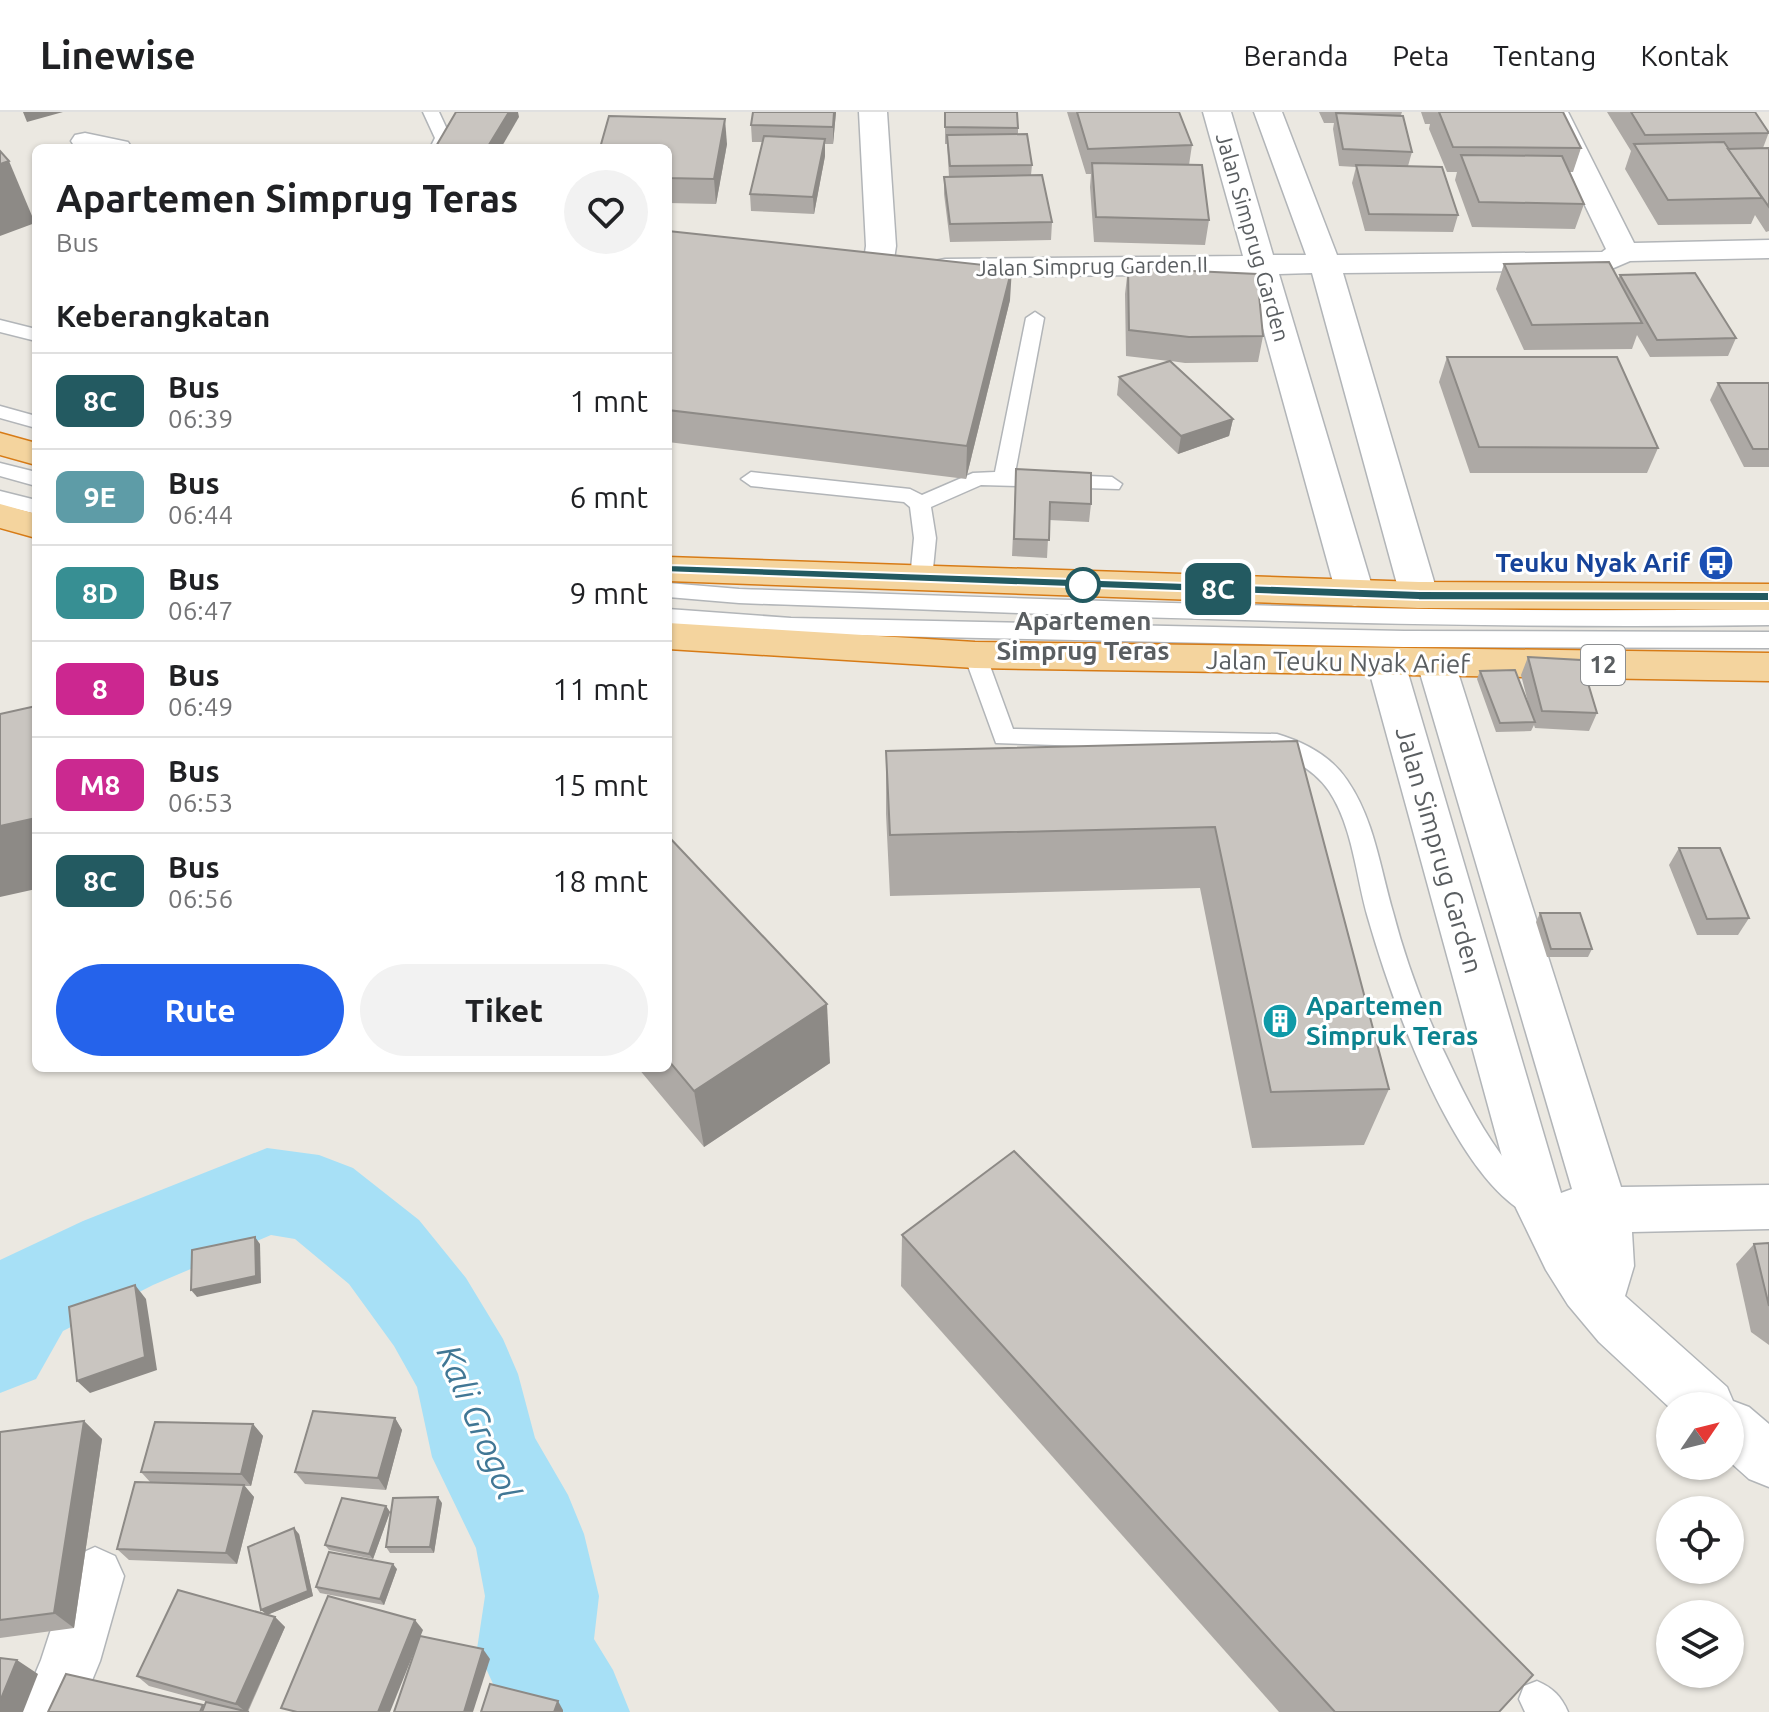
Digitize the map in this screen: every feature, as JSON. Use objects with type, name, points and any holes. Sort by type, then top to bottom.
[{"type":"highway","points":[[0,444],[32,453]]},
{"type":"highway","points":[[0,516],[32,525]]},
{"type":"highway","points":[[672,573],[1419,595],[1769,597]]},
{"type":"highway","name":"Jalan Teuku Nyak Arief","points":[[672,636],[975,655],[1769,667]]},
{"type":"street","name":"Jalan Simprug Garden II","points":[[873,112],[881,246],[885,266],[1325,264]]},
{"type":"street","name":"Jalan Simprug Garden","points":[[1217,112],[1355,593]]},
{"type":"street","name":"Jalan Simprug Garden","points":[[1268,112],[1325,264],[1419,595]]},
{"type":"street","points":[[1554,112],[1623,252]]},
{"type":"street","points":[[85,141],[99,144]]},
{"type":"street","points":[[1325,264],[1609,261],[1623,252],[1769,249]]},
{"type":"street","name":"Jalan Simprug Garden","points":[[1386,663],[1541,1208],[1574,1271],[1643,1348],[1692,1392]]},
{"type":"street","name":"Jalan Simprug Garden","points":[[1436,663],[1604,1211],[1612,1255],[1608,1277],[1598,1300]]},
{"type":"street","points":[[1541,1208],[1604,1211],[1769,1207]]},
{"type":"street","points":[[1744,1438],[1769,1460]]},
{"type":"street","points":[[49,1712],[70,1661],[95,1576]]},
{"type":"lane","points":[[431,112],[443,138],[440,144]]},
{"type":"lane","points":[[1004,477],[1035,318]]},
{"type":"lane","points":[[0,326],[32,334]]},
{"type":"lane","points":[[0,412],[32,421]]},
{"type":"lane","points":[[0,469],[32,478]]},
{"type":"lane","points":[[920,504],[980,478],[1112,484]]},
{"type":"lane","points":[[751,479],[910,496],[920,504],[925,538],[921,579]]},
{"type":"lane","points":[[0,498],[32,506]]},
{"type":"lane","points":[[672,574],[739,596],[1091,610],[1580,620],[1769,617]]},
{"type":"lane","points":[[672,617],[791,626],[1373,638],[1769,640]]},
{"type":"lane","points":[[975,655],[1004,737],[1277,743],[1302,752],[1323,769],[1340,788],[1355,821],[1386,934],[1440,1073],[1496,1171],[1541,1208]]},
{"type":"building","points":[[456,112],[509,112],[489,144],[437,144]]},
{"type":"building","points":[[753,112],[834,112],[833,127],[751,125]]},
{"type":"building","points":[[945,112],[1017,112],[1018,128],[945,127]]},
{"type":"building","points":[[1077,112],[1179,112],[1192,145],[1088,149]]},
{"type":"building","points":[[1439,112],[1563,112],[1581,148],[1453,147]]},
{"type":"building","points":[[1631,112],[1755,112],[1769,133],[1645,135]]},
{"type":"building","points":[[1336,113],[1403,116],[1412,152],[1343,149]]},
{"type":"building","points":[[609,116],[725,119],[714,179],[672,178],[672,144],[601,144]]},
{"type":"building","points":[[1027,134],[1032,165],[950,166],[947,135]]},
{"type":"building","points":[[764,136],[825,139],[813,197],[750,194]]},
{"type":"building","points":[[1724,142],[1762,198],[1668,200],[1634,144]]},
{"type":"building","points":[[1769,148],[1769,207],[1728,149]]},
{"type":"building","points":[[0,151],[9,161],[0,164]]},
{"type":"building","points":[[1461,155],[1562,156],[1584,204],[1479,202]]},
{"type":"building","points":[[1092,163],[1202,165],[1209,220],[1096,217]]},
{"type":"building","points":[[1356,165],[1442,167],[1458,215],[1369,214]]},
{"type":"building","points":[[1042,175],[1052,222],[950,224],[944,177]]},
{"type":"building","points":[[672,231],[1012,268],[967,446],[672,410]]},
{"type":"building","points":[[1609,262],[1642,323],[1532,325],[1504,264]]},
{"type":"building","points":[[1128,268],[1257,274],[1263,336],[1189,337],[1129,330]]},
{"type":"building","points":[[1695,273],[1736,338],[1657,340],[1620,275]]},
{"type":"building","points":[[1447,357],[1617,357],[1658,448],[1479,447]]},
{"type":"building","points":[[1170,361],[1233,419],[1181,436],[1119,377]]},
{"type":"building","points":[[1718,383],[1769,383],[1769,449],[1753,449]]},
{"type":"building","points":[[1016,469],[1091,473],[1091,504],[1050,502],[1049,540],[1014,539]]},
{"type":"building","points":[[1528,657],[1581,660],[1597,713],[1542,711]]},
{"type":"building","points":[[1515,670],[1535,722],[1500,723],[1480,671]]},
{"type":"building","points":[[32,707],[32,819],[0,826],[0,714]]},
{"type":"building","points":[[1297,741],[1389,1089],[1271,1092],[1215,827],[890,835],[886,751]]},
{"type":"building","points":[[672,840],[827,1004],[694,1091],[672,1065]]},
{"type":"building","points":[[1679,848],[1720,848],[1749,918],[1707,919]]},
{"type":"building","points":[[1540,913],[1580,913],[1592,949],[1551,949]]},
{"type":"building","points":[[1014,1151],[1533,1675],[1499,1712],[1335,1712],[902,1235]]},
{"type":"building","points":[[255,1237],[256,1276],[191,1290],[192,1250]]},
{"type":"building","points":[[1769,1243],[1769,1306],[1754,1244]]},
{"type":"building","points":[[135,1285],[145,1357],[77,1381],[69,1307]]},
{"type":"building","points":[[313,1411],[395,1418],[378,1478],[295,1472]]},
{"type":"building","points":[[84,1421],[54,1613],[0,1620],[0,1432]]},
{"type":"building","points":[[155,1422],[253,1424],[241,1474],[141,1472]]},
{"type":"building","points":[[135,1482],[244,1485],[226,1553],[117,1549]]},
{"type":"building","points":[[438,1497],[430,1547],[386,1547],[393,1498]]},
{"type":"building","points":[[342,1498],[386,1506],[369,1554],[325,1545]]},
{"type":"building","points":[[294,1528],[308,1591],[261,1610],[248,1547]]},
{"type":"building","points":[[329,1552],[393,1564],[380,1599],[316,1587]]},
{"type":"building","points":[[178,1590],[275,1617],[236,1704],[137,1676]]},
{"type":"building","points":[[328,1596],[415,1620],[378,1712],[297,1712],[281,1708]]},
{"type":"building","points":[[420,1636],[483,1649],[464,1712],[394,1712]]},
{"type":"building","points":[[0,1658],[17,1660],[0,1701]]},
{"type":"building","points":[[66,1674],[203,1705],[200,1712],[48,1712]]},
{"type":"building","points":[[490,1684],[558,1701],[554,1712],[481,1712]]},
{"type":"building","points":[[206,1702],[249,1712],[202,1712]]},
{"type":"waterway","name":"Kali Grogol","points":[[0,1344],[27,1298],[118,1253],[267,1191],[319,1199],[384,1252],[430,1312],[466,1374],[486,1457],[529,1534],[542,1596],[535,1649],[571,1712]]},
{"type":"bus line","name":"8C","points":[[672,569],[1419,595],[1769,597]]},
{"type":"place","name":"Teuku Nyak Arif","points":[[1716,563]]},
{"type":"place","name":"Apartemen Simprug Teras","points":[[1083,585]]},
{"type":"place","name":"Apartemen Simpruk Teras","points":[[1280,1021]]}]
